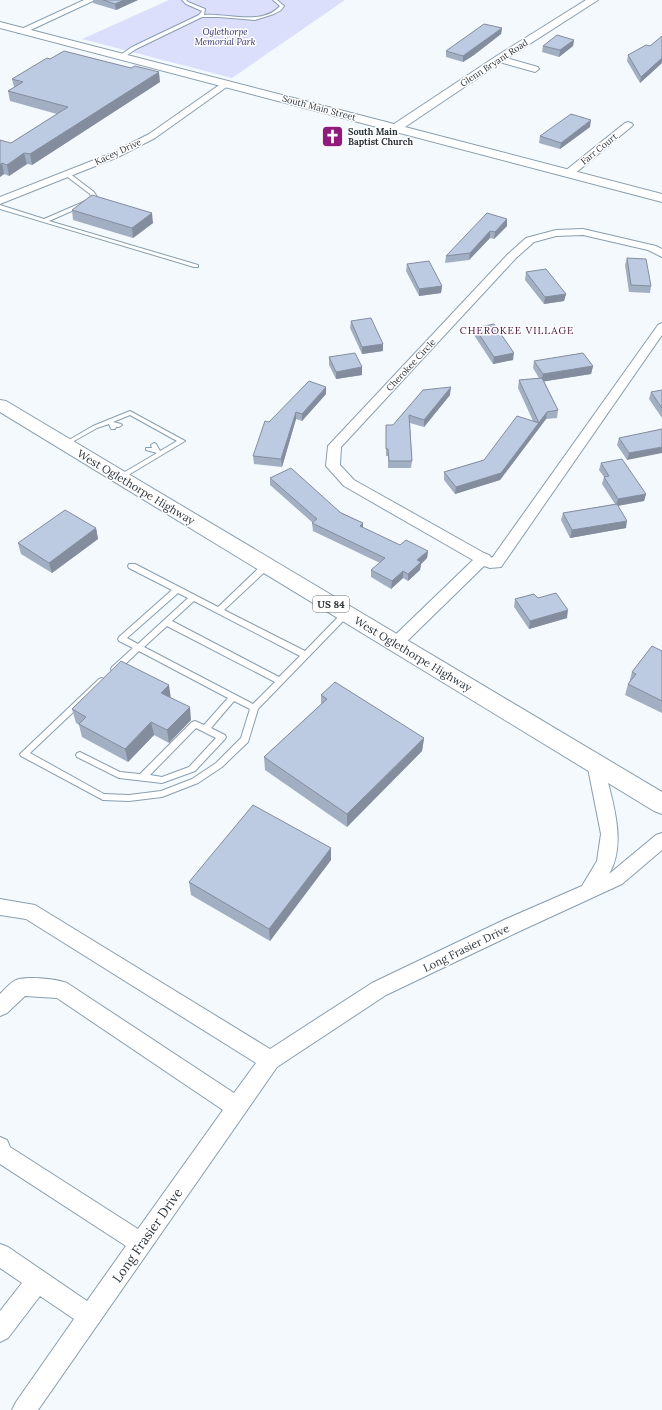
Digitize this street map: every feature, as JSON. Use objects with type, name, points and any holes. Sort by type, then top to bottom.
[{"type":"highway","name":"West Oglethorpe Highway","points":[[0,405],[662,804]]},
{"type":"street","points":[[21,31],[91,0]]},
{"type":"street","name":"Glenn Bryant Road","points":[[396,128],[499,59],[593,0]]},
{"type":"street","name":"South Main Street","points":[[0,25],[662,198]]},
{"type":"street","points":[[499,59],[535,69]]},
{"type":"street","name":"Kacey Drive","points":[[0,200],[115,155],[152,136],[225,84]]},
{"type":"street","name":"Farr Court","points":[[569,173],[628,125]]},
{"type":"street","name":"Cherokee Circle","points":[[662,254],[652,248],[583,232],[556,233],[530,240],[512,256],[335,446],[332,466],[349,483],[484,558],[490,563],[496,563],[662,327]]},
{"type":"street","points":[[396,643],[484,558]]},
{"type":"street","points":[[588,892],[606,863],[610,834],[595,763]]},
{"type":"street","name":"Long Frasier Drive","points":[[24,1410],[270,1060],[379,989],[513,925],[616,879],[662,840]]},
{"type":"street","points":[[0,907],[29,911],[270,1060]]},
{"type":"street","points":[[0,1007],[21,987],[60,989],[237,1107]]},
{"type":"street","points":[[0,1147],[3,1154],[141,1243]]},
{"type":"street","points":[[0,1255],[90,1316]]},
{"type":"street","points":[[0,1330],[37,1281]]},
{"type":"lane","points":[[184,0],[187,3],[204,10],[201,16]]},
{"type":"lane","points":[[121,57],[134,48],[201,16],[211,14],[251,20],[263,18],[281,9],[282,6],[275,0]]},
{"type":"lane","points":[[44,221],[90,201],[94,196],[67,174]]},
{"type":"lane","points":[[0,206],[44,221],[196,266]]},
{"type":"lane","points":[[65,444],[95,427],[113,425],[130,413],[182,442],[155,450],[120,478]]},
{"type":"lane","points":[[132,566],[305,655]]},
{"type":"lane","points":[[220,610],[266,566]]},
{"type":"lane","points":[[177,589],[122,639],[254,708]]},
{"type":"lane","points":[[194,597],[24,754],[103,797],[129,798],[162,794],[195,781],[219,765],[245,740],[254,708],[346,614]]},
{"type":"lane","points":[[167,622],[280,681]]},
{"type":"lane","points":[[205,729],[233,697]]},
{"type":"lane","points":[[80,754],[119,775],[142,778],[162,780],[192,769],[222,737],[195,724],[142,778]]},
{"type":"green space","name":"Oglethorpe Memorial Park","points":[[169,0],[345,0],[232,78],[82,39]]},
{"type":"building","points":[[103,0],[124,0],[115,4]]},
{"type":"building","points":[[484,24],[502,28],[463,56],[446,51]]},
{"type":"building","points":[[557,35],[574,40],[560,50],[543,46]]},
{"type":"building","points":[[662,36],[662,58],[641,77],[628,55],[646,45],[650,46]]},
{"type":"building","points":[[64,51],[131,68],[135,66],[159,72],[30,154],[24,153],[7,165],[2,163],[0,165],[0,140],[11,143],[68,107],[8,91],[23,82],[12,79],[47,58],[50,59]]},
{"type":"building","points":[[571,114],[591,120],[561,143],[540,136]]},
{"type":"building","points":[[92,195],[152,213],[132,228],[72,210]]},
{"type":"building","points":[[487,213],[507,219],[495,232],[490,231],[470,253],[446,256]]},
{"type":"building","points":[[627,258],[646,259],[651,286],[631,285]]},
{"type":"building","points":[[429,261],[442,286],[419,289],[407,264]]},
{"type":"building","points":[[546,269],[566,294],[545,297],[526,272]]},
{"type":"building","points":[[371,318],[383,344],[362,347],[351,321]]},
{"type":"building","points":[[494,324],[514,353],[494,357],[475,328]]},
{"type":"building","points":[[355,353],[362,367],[336,372],[329,357]]},
{"type":"building","points":[[583,353],[593,366],[543,374],[534,361]]},
{"type":"building","points":[[542,378],[558,410],[547,412],[539,423],[519,380]]},
{"type":"building","points":[[309,381],[326,387],[302,414],[296,412],[281,459],[253,456],[265,421],[269,422]]},
{"type":"building","points":[[451,387],[424,420],[409,415],[412,461],[389,461],[388,449],[386,449],[386,425],[393,425],[423,390]]},
{"type":"building","points":[[662,390],[662,408],[651,392]]},
{"type":"building","points":[[517,416],[539,423],[501,473],[456,487],[444,472],[484,460]]},
{"type":"building","points":[[662,429],[662,447],[629,453],[619,438]]},
{"type":"building","points":[[622,459],[646,494],[618,499],[604,477],[609,476],[601,463]]},
{"type":"building","points":[[291,468],[341,513],[363,523],[360,526],[400,545],[406,540],[428,551],[417,560],[421,562],[408,574],[403,571],[392,581],[371,570],[385,558],[312,523],[317,519],[270,478]]},
{"type":"building","points":[[617,504],[627,521],[572,530],[563,513]]},
{"type":"building","points":[[65,510],[96,528],[49,563],[18,543]]},
{"type":"building","points":[[556,593],[568,610],[530,621],[515,599],[534,594],[538,598]]},
{"type":"building","points":[[652,646],[662,651],[662,701],[628,684],[636,674],[632,672]]},
{"type":"building","points":[[121,661],[169,685],[161,693],[190,707],[167,730],[151,722],[125,749],[79,724],[86,717],[72,709]]},
{"type":"building","points":[[335,682],[424,738],[347,814],[264,757],[327,699],[321,695]]},
{"type":"building","points":[[253,805],[331,848],[269,929],[189,882]]},
{"type":"place","name":"South Main Baptist Church","points":[[333,137]]},
{"type":"district","name":"CHEROKEE VILLAGE","points":[[517,330]]}]
